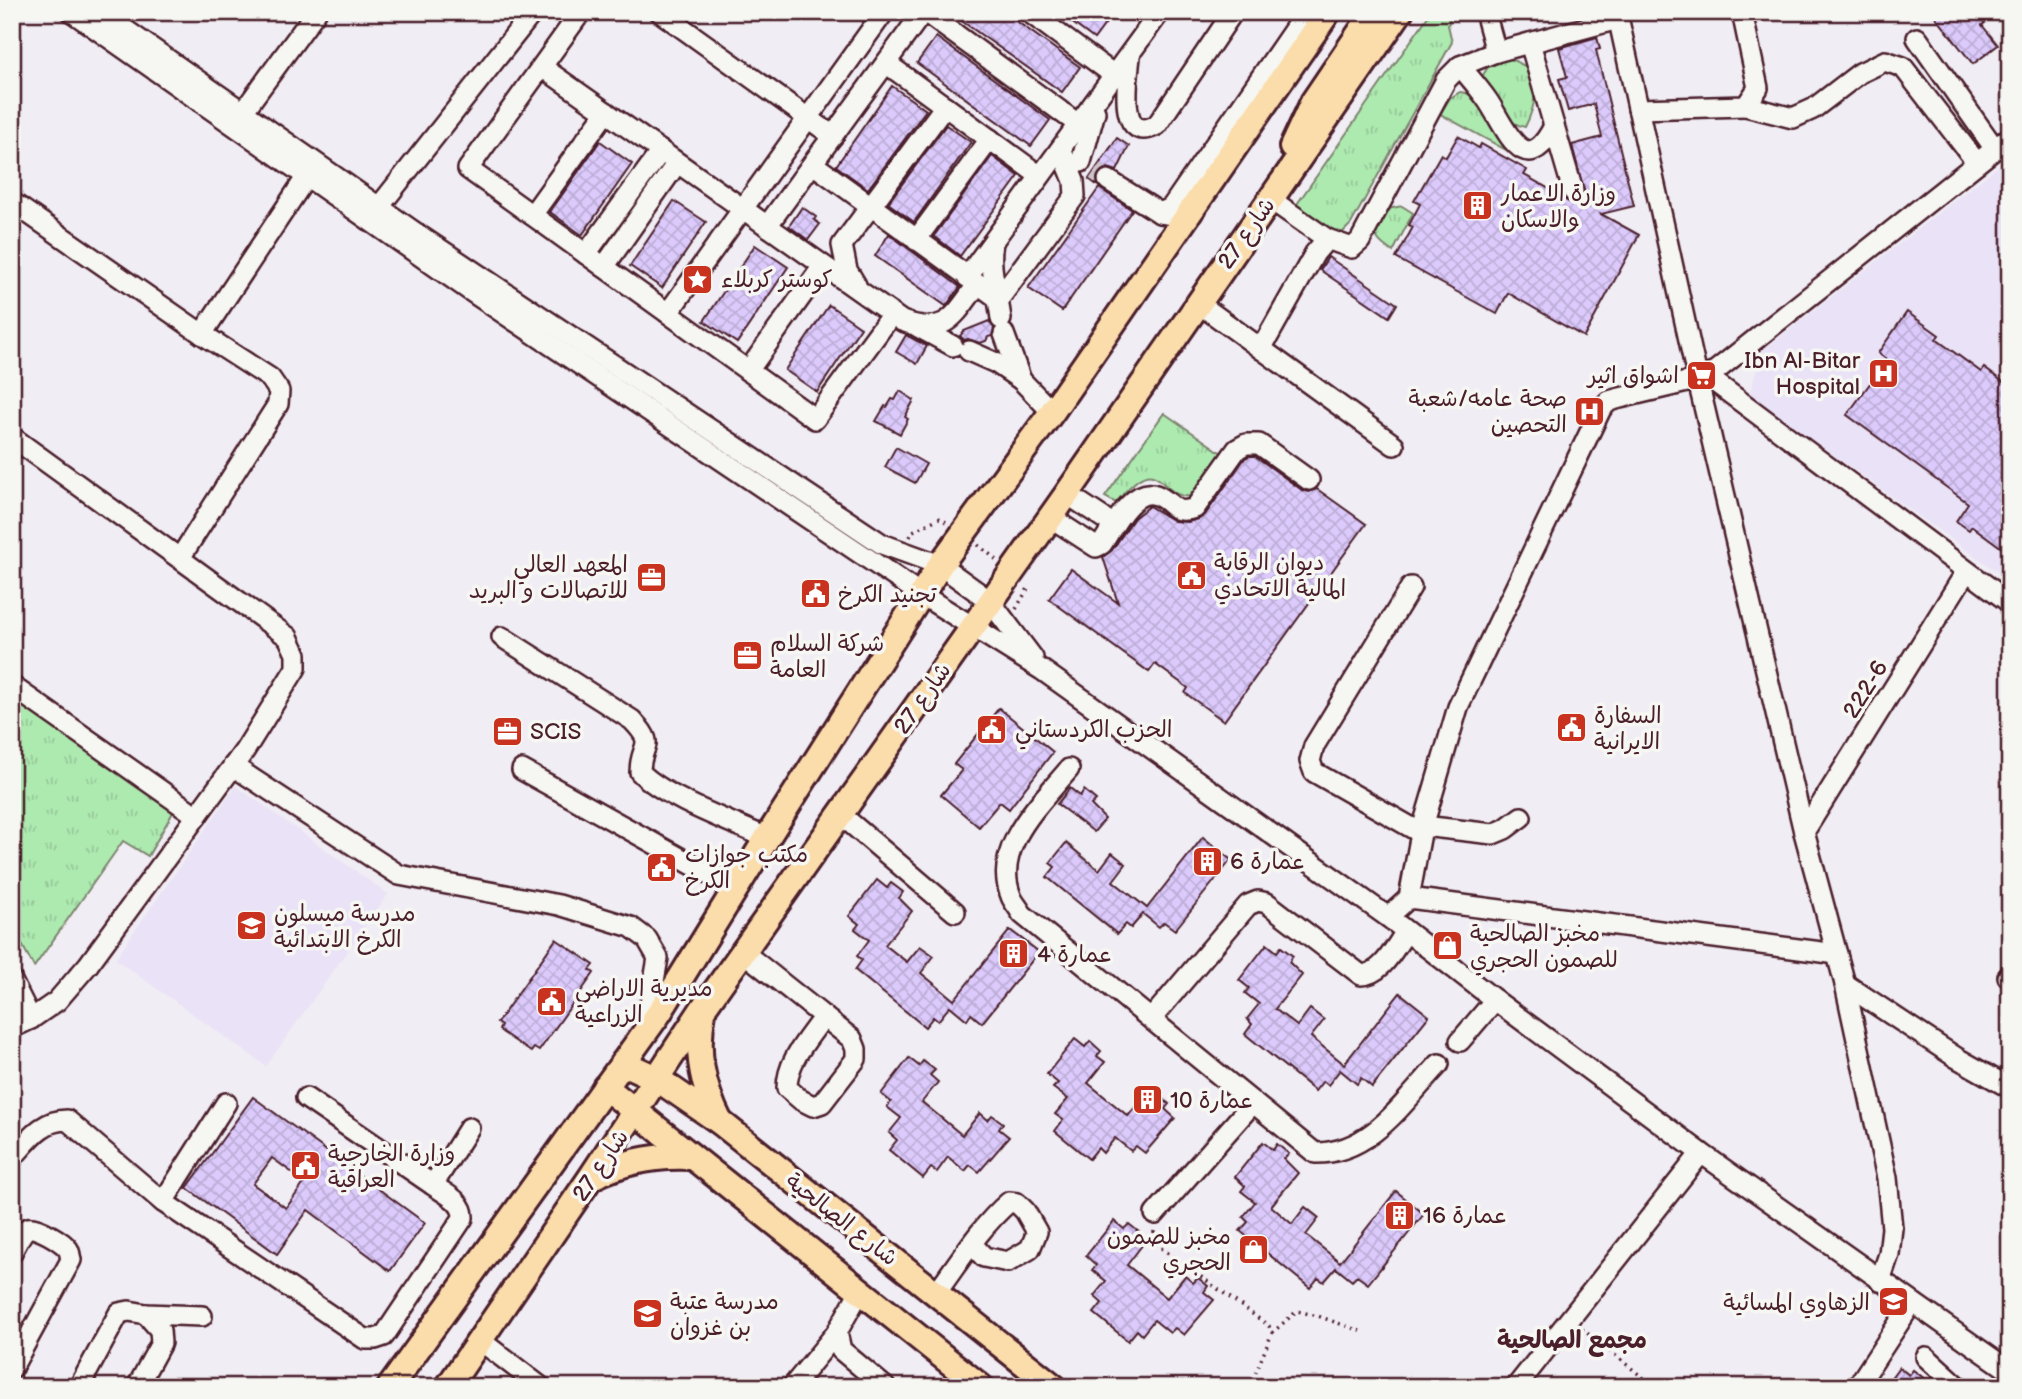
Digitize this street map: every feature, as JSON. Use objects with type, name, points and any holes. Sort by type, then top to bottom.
[{"type":"main road","name":"شارع 27","points":[[400,1383],[645,1032],[940,565],[1052,412],[1328,12]]},
{"type":"main road","points":[[1275,192],[1292,146],[1313,102],[1374,12]]},
{"type":"main road","name":"شارع 27","points":[[448,1387],[704,1007],[1067,494],[1400,12]]},
{"type":"main road","points":[[704,1007],[700,1026],[700,1066],[711,1104],[720,1122]]},
{"type":"main road","name":"شارع الصالحية","points":[[623,1063],[656,1078],[720,1122],[1054,1387]]},
{"type":"main road","name":"شارع الصالحية","points":[[605,1087],[981,1387]]},
{"type":"main road","points":[[592,1177],[629,1161],[670,1156],[691,1157]]},
{"type":"street","points":[[72,12],[469,290],[922,594],[1042,670],[1388,917],[1701,1153],[2010,1371]]},
{"type":"street","points":[[100,12],[379,207],[882,544],[940,565],[990,601],[1042,670]]},
{"type":"street","points":[[243,112],[316,12]]},
{"type":"street","points":[[379,207],[533,12]]},
{"type":"street","points":[[581,12],[468,169],[815,419],[892,314]]},
{"type":"street","points":[[660,12],[833,136]]},
{"type":"street","points":[[668,313],[880,18],[860,12]]},
{"type":"street","points":[[767,226],[924,12],[1078,124]]},
{"type":"street","points":[[1029,12],[1108,83]]},
{"type":"street","points":[[1130,52],[1125,94],[1129,116],[1142,130],[1148,130],[1157,125],[1233,12]]},
{"type":"street","points":[[1160,214],[1171,208],[1306,12]]},
{"type":"street","points":[[1485,12],[1496,52]]},
{"type":"street","points":[[1742,12],[1758,88],[1746,106]]},
{"type":"street","points":[[914,326],[932,327],[949,322],[993,241],[1130,52],[1151,16]]},
{"type":"street","points":[[1275,192],[1327,239],[1352,248],[1360,241],[1446,80],[1460,66],[1496,52],[1618,16],[1703,379],[1804,832],[1845,984],[1887,1178],[1892,1228],[1880,1281]]},
{"type":"street","points":[[1388,917],[1409,898],[1422,829],[1458,707],[1601,409],[1609,401],[1703,379],[2002,143],[1917,38]]},
{"type":"street","points":[[1530,43],[1573,191]]},
{"type":"street","points":[[1638,109],[1746,106],[1793,118],[1812,110],[1860,73],[1885,61],[1903,67],[1977,163]]},
{"type":"street","points":[[886,63],[1040,176]]},
{"type":"street","points":[[1460,66],[1489,102],[1508,136],[1518,147],[1527,151],[1536,150],[1545,144],[1554,126]]},
{"type":"street","points":[[542,67],[902,321],[996,363],[1021,380],[1052,412]]},
{"type":"street","points":[[1094,171],[1108,83]]},
{"type":"street","points":[[862,293],[852,282],[847,270],[842,245],[945,106]]},
{"type":"street","points":[[532,215],[606,112]]},
{"type":"street","points":[[916,240],[990,139]]},
{"type":"street","points":[[1061,149],[1160,214],[1171,215],[1197,202]]},
{"type":"street","points":[[999,299],[1075,196],[1074,181],[1061,149]]},
{"type":"street","points":[[586,254],[661,151]]},
{"type":"street","points":[[604,267],[677,163]]},
{"type":"street","points":[[813,164],[999,299]]},
{"type":"street","points":[[202,334],[307,176]]},
{"type":"street","points":[[12,202],[270,378],[279,391],[278,404],[180,558]]},
{"type":"street","points":[[1261,349],[1315,253],[1327,239]]},
{"type":"street","points":[[993,241],[991,270],[999,299],[1002,327],[1021,380]]},
{"type":"street","points":[[748,371],[823,265]]},
{"type":"street","points":[[1198,303],[1394,445]]},
{"type":"street","points":[[1703,379],[2010,603]]},
{"type":"street","points":[[12,437],[288,637],[296,654],[296,668],[233,766],[88,965],[57,1001],[12,1028]]},
{"type":"street","points":[[1050,517],[1096,547],[1102,544],[1132,502],[1143,494],[1155,495],[1176,510],[1195,508],[1237,449],[1246,444],[1259,444],[1309,480]]},
{"type":"street","points":[[1067,494],[1114,524]]},
{"type":"street","name":"222-6","points":[[1804,832],[1966,572]]},
{"type":"street","points":[[1411,587],[1314,746],[1310,761],[1314,772],[1422,829],[1493,834],[1521,817]]},
{"type":"street","points":[[502,637],[632,720],[648,745],[640,761],[640,772],[647,779],[766,838]]},
{"type":"street","points":[[12,686],[197,816]]},
{"type":"street","points":[[233,766],[399,875],[559,905],[631,927],[647,939],[658,958],[645,1032]]},
{"type":"street","points":[[1069,769],[1018,832],[1011,848],[1007,875],[1010,895],[1022,914],[1152,1018],[1252,1104],[1315,1153],[1344,1150],[1371,1136],[1439,1064]]},
{"type":"street","points":[[522,770],[736,889]]},
{"type":"street","points":[[840,814],[955,912]]},
{"type":"street","points":[[1409,898],[1837,954]]},
{"type":"street","points":[[1152,1018],[1248,905],[1258,901],[1267,903],[1360,975],[1370,975],[1377,970],[1406,932]]},
{"type":"street","points":[[743,952],[824,1016]]},
{"type":"street","points":[[12,981],[31,1019]]},
{"type":"street","points":[[1845,984],[1957,1058],[2010,1088]]},
{"type":"street","points":[[1460,1041],[1495,1000]]},
{"type":"street","points":[[12,1158],[41,1126],[56,1120],[67,1120],[163,1202],[365,1339],[384,1336],[463,1218],[461,1204],[306,1098]]},
{"type":"street","points":[[163,1202],[226,1102]]},
{"type":"street","points":[[1155,1214],[1252,1104]]},
{"type":"street","points":[[433,1185],[468,1128]]},
{"type":"street","points":[[1516,1387],[1701,1153]]},
{"type":"street","points":[[12,1252],[26,1229],[31,1227],[64,1244],[69,1250],[71,1260],[12,1368]]},
{"type":"street","points":[[936,1293],[972,1244]]},
{"type":"street","points":[[792,1387],[837,1332],[860,1291]]},
{"type":"street","points":[[1857,1387],[1912,1303]]},
{"type":"street","points":[[79,1387],[119,1313],[129,1311],[202,1316]]},
{"type":"street","points":[[137,1387],[161,1343],[160,1330],[146,1314]]},
{"type":"street","points":[[837,1332],[841,1350],[885,1387]]},
{"type":"street","points":[[481,1341],[538,1386]]},
{"type":"street","points":[[1926,1357],[1959,1387]]},
{"type":"path","points":[[1155,1214],[1153,1242],[1269,1326],[1272,1333]]},
{"type":"path","points":[[1254,1387],[1252,1382],[1272,1333],[1297,1311],[1318,1315],[1360,1331]]},
{"type":"path","points":[[1570,1319],[1655,1387]]},
{"type":"shaded area","name":"Ibn Al-Bitar Hospital","points":[[2010,157],[2010,581],[1749,395],[1763,350]]},
{"type":"shaded area","name":"مدرسة ميسلون الكرخ الابتدائية","points":[[236,786],[388,894],[266,1066],[115,959]]},
{"type":"green space","points":[[1431,12],[1444,12],[1451,16],[1448,25],[1452,42],[1351,224],[1342,233],[1335,235],[1295,207]]},
{"type":"green space","points":[[1509,58],[1525,66],[1534,90],[1534,103],[1525,127],[1511,120],[1498,107],[1483,75],[1488,67]]},
{"type":"green space","points":[[1460,92],[1468,94],[1482,105],[1504,149],[1440,114],[1450,98]]},
{"type":"green space","points":[[1402,206],[1413,213],[1393,252],[1380,242],[1376,233],[1388,209]]},
{"type":"green space","points":[[1164,413],[1223,454],[1192,496],[1172,491],[1151,476],[1142,477],[1116,503],[1105,497]]},
{"type":"green space","points":[[12,694],[176,807],[148,856],[123,841],[34,967],[12,926]]},
{"type":"building","points":[[949,12],[1004,12],[1080,67],[1062,92]]},
{"type":"building","points":[[1058,12],[1114,12],[1094,39]]},
{"type":"building","points":[[1932,12],[1976,12],[1985,23],[1982,25],[1998,45],[1973,64]]},
{"type":"building","points":[[936,37],[1050,120],[1031,146],[917,63]]},
{"type":"building","points":[[1597,37],[1600,49],[1596,50],[1634,206],[1601,214],[1639,235],[1584,337],[1508,293],[1497,314],[1396,258],[1413,227],[1409,225],[1420,204],[1414,201],[1441,154],[1446,157],[1458,136],[1479,148],[1481,144],[1527,170],[1524,175],[1565,200],[1588,207],[1572,145],[1602,137],[1594,104],[1568,111],[1559,79],[1567,77],[1559,48]]},
{"type":"building","points":[[892,86],[926,110],[868,189],[836,166]]},
{"type":"building","points":[[946,125],[971,142],[914,222],[888,203]]},
{"type":"building","points":[[1117,138],[1129,146],[1117,171],[1108,168],[1098,173],[1097,185],[1089,179]]},
{"type":"building","points":[[600,141],[632,164],[582,235],[550,212]]},
{"type":"building","points":[[992,156],[1019,176],[960,256],[934,236]]},
{"type":"building","points":[[1099,188],[1132,210],[1062,311],[1028,288]]},
{"type":"building","points":[[674,201],[706,222],[662,288],[630,266]]},
{"type":"building","points":[[802,207],[816,217],[814,220],[820,224],[808,240],[789,226]]},
{"type":"building","points":[[889,234],[960,287],[946,306],[875,256]]},
{"type":"building","points":[[755,245],[788,267],[737,343],[704,321]]},
{"type":"building","points":[[1328,257],[1397,304],[1389,317],[1320,270]]},
{"type":"building","points":[[829,305],[861,327],[817,392],[785,370]]},
{"type":"building","points":[[1907,312],[1939,335],[1936,339],[1981,372],[1984,368],[2010,387],[2010,554],[1972,526],[1969,530],[1956,521],[1968,503],[1847,415],[1887,360],[1878,353]]},
{"type":"building","points":[[989,321],[994,328],[992,336],[986,341],[980,343],[964,340],[960,336],[964,331]]},
{"type":"building","points":[[906,335],[927,346],[917,364],[896,352]]},
{"type":"building","points":[[900,391],[914,400],[900,434],[876,421],[885,406],[887,407],[892,399],[895,400]]},
{"type":"building","points":[[896,447],[926,464],[915,483],[885,467]]},
{"type":"building","points":[[1249,456],[1255,456],[1302,490],[1308,492],[1317,489],[1366,524],[1224,721],[1185,693],[1188,688],[1155,664],[1149,672],[1049,599],[1071,569],[1118,603],[1103,557],[1112,550],[1134,518],[1149,506],[1174,521],[1188,522],[1199,519],[1205,515]]},
{"type":"building","points":[[999,708],[1053,752],[1009,809],[1000,802],[979,827],[941,795],[962,770],[954,764]]},
{"type":"building","points":[[1070,788],[1080,796],[1084,790],[1096,800],[1091,805],[1105,819],[1094,832],[1057,804]]},
{"type":"building","name":"عمارة 6","points":[[1203,837],[1231,860],[1175,930],[1164,922],[1159,927],[1143,914],[1131,928],[1126,924],[1117,934],[1047,877],[1055,867],[1050,863],[1066,843],[1099,870],[1112,853],[1126,864],[1113,881],[1147,908]]},
{"type":"building","name":"عمارة 4","points":[[877,880],[887,888],[891,883],[903,892],[899,898],[912,911],[885,945],[907,962],[920,946],[934,956],[921,973],[954,1000],[1010,930],[1039,952],[982,1023],[971,1014],[967,1020],[950,1006],[938,1021],[933,1017],[925,1027],[855,970],[862,960],[857,956],[869,940],[855,929],[859,924],[849,916]]},
{"type":"building","points":[[556,939],[594,965],[590,970],[594,973],[539,1051],[534,1048],[531,1052],[499,1030],[501,1026],[497,1023]]},
{"type":"building","points":[[1267,944],[1277,952],[1281,947],[1293,956],[1289,962],[1302,975],[1275,1009],[1297,1026],[1310,1009],[1324,1020],[1311,1037],[1344,1064],[1400,993],[1429,1016],[1372,1087],[1361,1078],[1357,1084],[1340,1070],[1328,1085],[1323,1081],[1315,1091],[1245,1034],[1252,1024],[1247,1019],[1259,1004],[1245,993],[1249,988],[1239,980]]},
{"type":"building","name":"عمارة 10","points":[[1075,1039],[1085,1047],[1090,1041],[1101,1051],[1097,1056],[1105,1062],[1088,1083],[1128,1116],[1146,1094],[1154,1101],[1159,1096],[1169,1104],[1165,1109],[1175,1118],[1145,1153],[1136,1146],[1131,1151],[1115,1138],[1103,1153],[1098,1148],[1089,1159],[1055,1131],[1063,1120],[1055,1114],[1068,1099],[1053,1088],[1058,1083],[1047,1074]]},
{"type":"building","points":[[909,1058],[919,1066],[923,1061],[935,1070],[930,1075],[938,1082],[922,1102],[962,1135],[980,1113],[988,1120],[992,1115],[1003,1123],[999,1129],[1009,1137],[979,1172],[970,1165],[965,1171],[948,1157],[937,1172],[931,1168],[923,1178],[889,1150],[897,1140],[889,1133],[901,1118],[887,1107],[891,1102],[881,1094]]},
{"type":"building","points":[[253,1097],[425,1223],[390,1271],[308,1210],[277,1254],[187,1188]],"holes":[[[272,1158],[305,1182],[286,1208],[253,1184]]]},
{"type":"building","name":"عمارة 16","points":[[1263,1142],[1273,1150],[1277,1144],[1289,1154],[1284,1159],[1298,1173],[1271,1206],[1292,1224],[1305,1207],[1319,1218],[1306,1235],[1340,1262],[1396,1191],[1424,1214],[1368,1284],[1357,1276],[1352,1281],[1336,1268],[1324,1282],[1318,1278],[1310,1288],[1240,1231],[1248,1222],[1243,1217],[1255,1202],[1241,1191],[1245,1186],[1235,1177]]},
{"type":"building","points":[[1114,1221],[1124,1229],[1129,1224],[1140,1233],[1136,1238],[1143,1244],[1127,1265],[1167,1298],[1185,1276],[1193,1283],[1198,1278],[1208,1286],[1204,1292],[1214,1300],[1184,1335],[1175,1328],[1170,1333],[1154,1320],[1142,1335],[1137,1330],[1128,1341],[1094,1313],[1102,1303],[1094,1296],[1106,1281],[1092,1270],[1096,1265],[1086,1256]]},
{"type":"building","points":[[1899,1367],[1909,1375],[1913,1370],[1925,1379],[1921,1384],[1924,1387],[1900,1387],[1890,1379]]},
{"type":"tunnel","points":[[1095,171],[1108,180]]},
{"type":"place","name":"وزارة الاعمار والاسكان","points":[[1478,206]]},
{"type":"place","name":"كوستر كربلاء","points":[[698,279]]},
{"type":"place","name":"Ibn Al-Bitar Hospital","points":[[1883,373]]},
{"type":"place","name":"اشواق اثير","points":[[1702,375]]},
{"type":"place","name":"صحة عامه/شعبة التحصين","points":[[1590,411]]},
{"type":"place","name":"ديوان الرقابة المالية الاتحادي","points":[[1191,575]]},
{"type":"place","name":"المعهد العالي للاتصالات و البريد","points":[[651,577]]},
{"type":"place","name":"تجنيد الكرخ","points":[[815,594]]},
{"type":"place","name":"شركة السلام العامة","points":[[747,656]]},
{"type":"place","name":"السفارة الايرانية","points":[[1571,728]]},
{"type":"place","name":"الحزب الكردستاني","points":[[992,729]]},
{"type":"place","name":"SCIS","points":[[507,731]]},
{"type":"place","name":"عمارة 6","points":[[1207,861]]},
{"type":"place","name":"مكتب جوازات الكرخ","points":[[662,867]]},
{"type":"place","name":"مدرسة ميسلون الكرخ الابتدائية","points":[[251,926]]},
{"type":"place","name":"مخبز الصالحية للصمون الحجري","points":[[1447,946]]},
{"type":"place","name":"عمارة 4","points":[[1014,954]]},
{"type":"place","name":"مديرية الاراضي الزراعية","points":[[552,1001]]},
{"type":"place","name":"عمارة 10","points":[[1147,1100]]},
{"type":"place","name":"وزارة الخارجية العراقية","points":[[305,1166]]},
{"type":"place","name":"عمارة 16","points":[[1400,1215]]},
{"type":"place","name":"مخبز للصمون الحجري","points":[[1254,1249]]},
{"type":"place","name":"الزهاوي المسائية","points":[[1893,1302]]},
{"type":"place","name":"مدرسة عتبة بن غزوان","points":[[647,1314]]},
{"type":"district","name":"مجمع الصالحية","points":[[1572,1340]]}]
